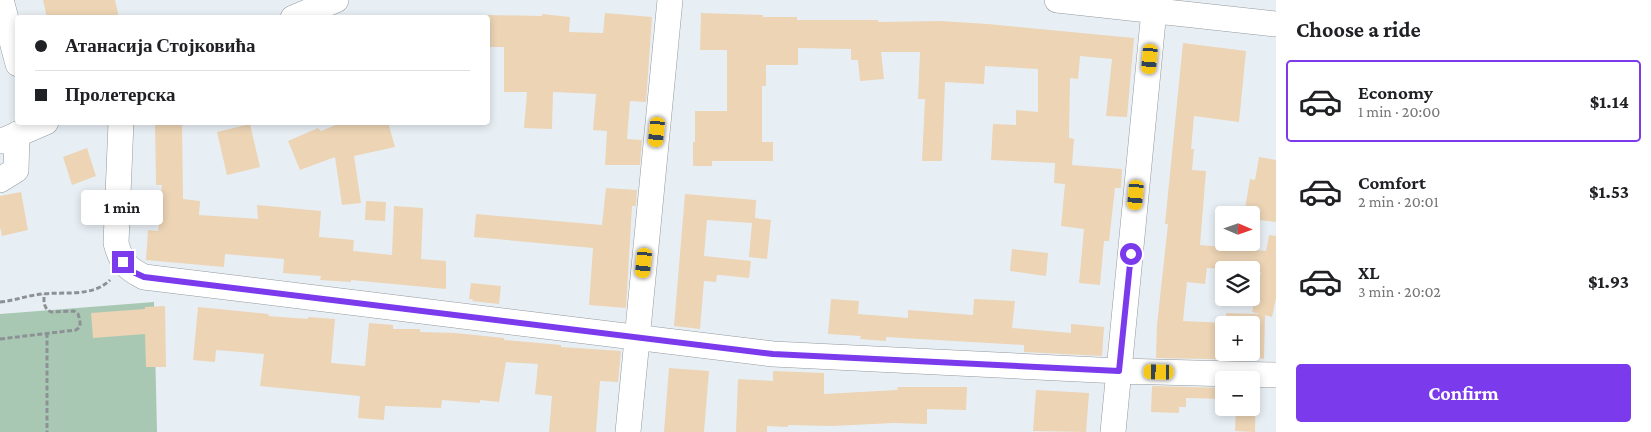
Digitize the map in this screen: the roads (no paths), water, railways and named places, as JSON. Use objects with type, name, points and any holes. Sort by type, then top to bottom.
[{"type":"street","points":[[1,0],[15,53]]},
{"type":"street","points":[[628,432],[670,0]]},
{"type":"street","points":[[1057,0],[1155,5],[1276,24]]},
{"type":"street","points":[[300,15],[324,2]]},
{"type":"street","points":[[1113,432],[1155,5]]},
{"type":"street","points":[[121,125],[116,243],[119,254],[126,265],[131,271],[144,277],[636,339],[773,354],[1119,371],[1276,375]]},
{"type":"street","points":[[0,180],[16,170],[25,130]]}]
